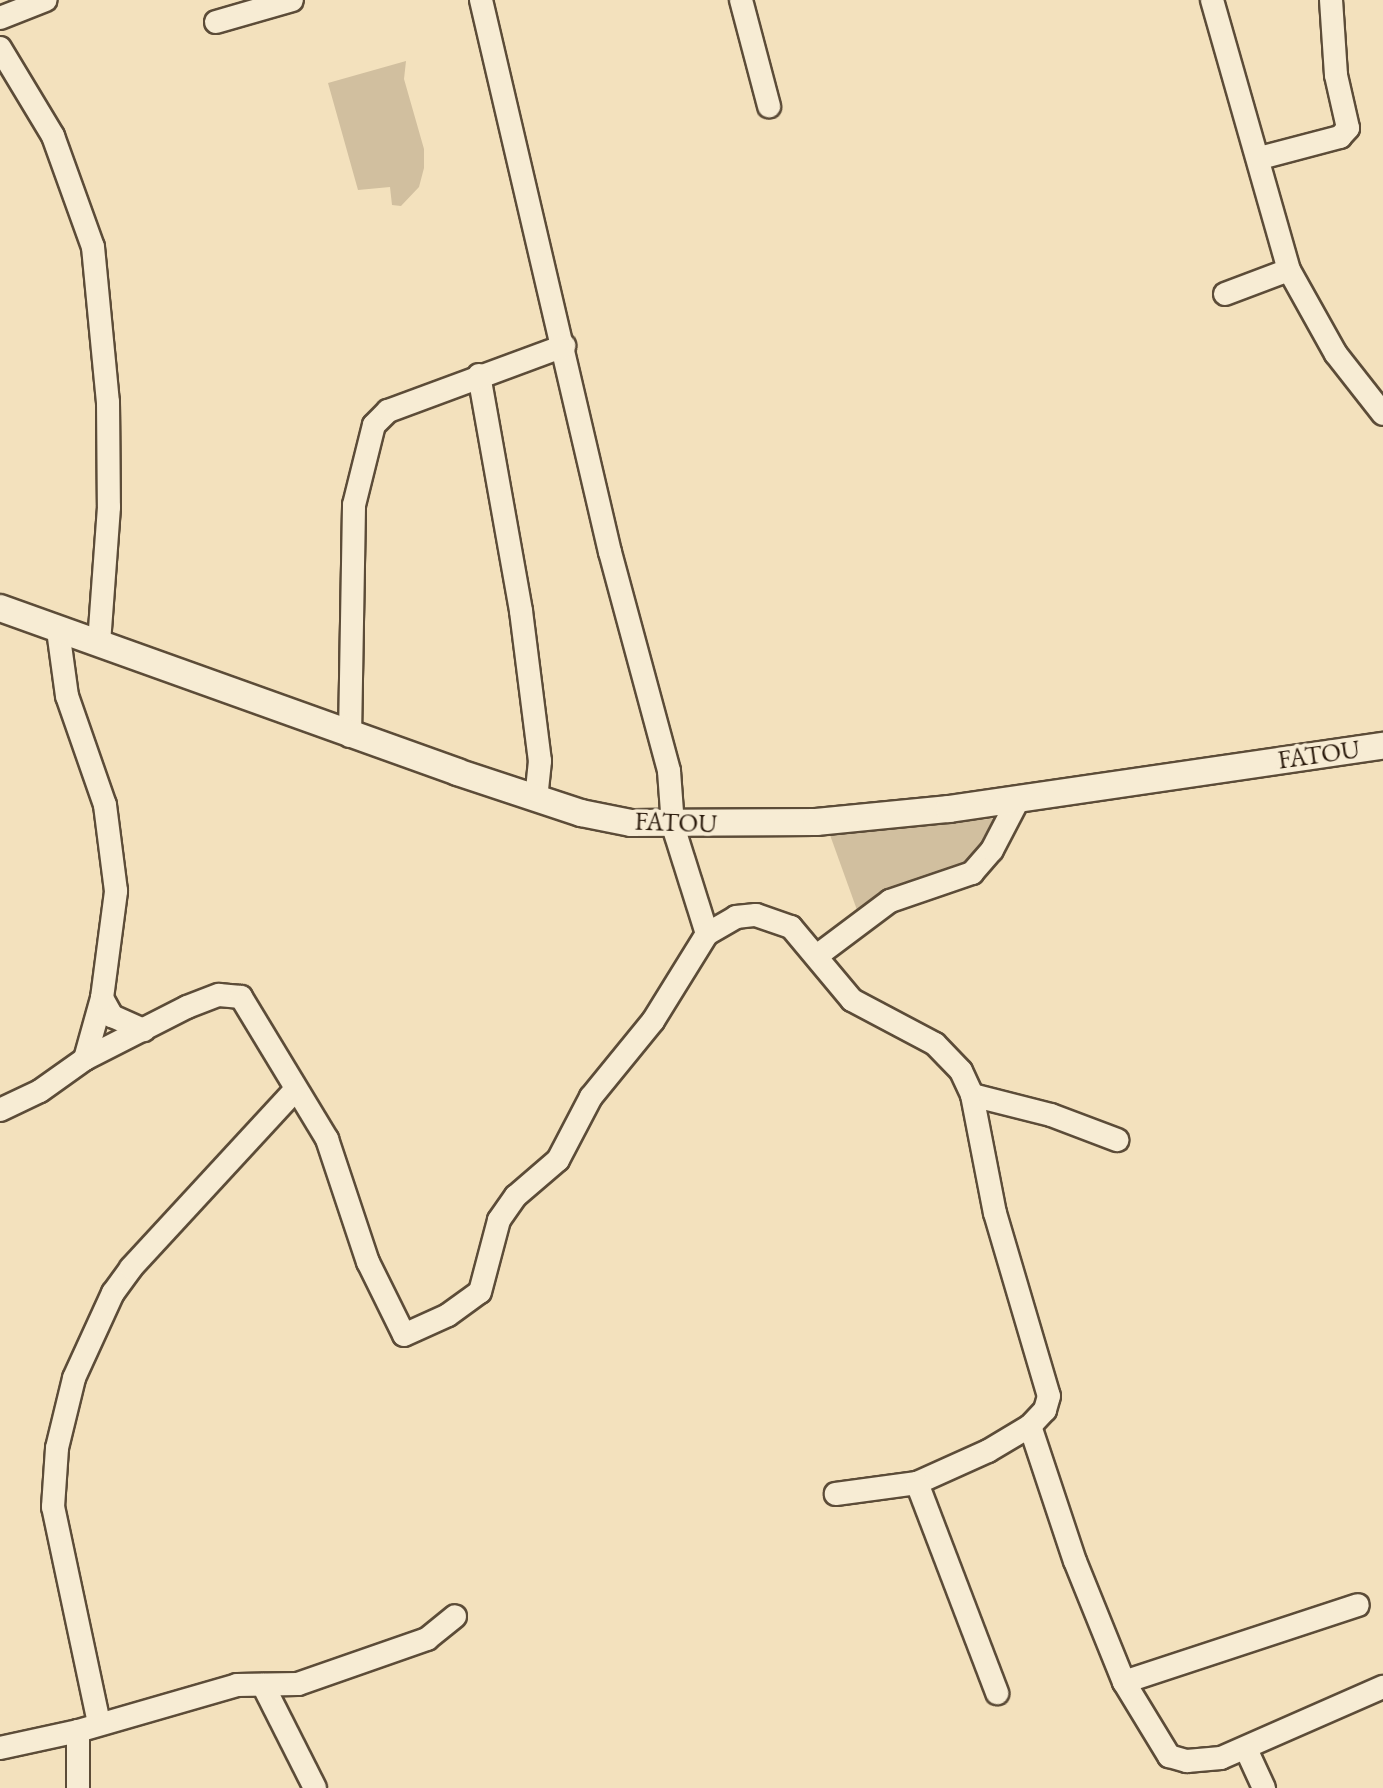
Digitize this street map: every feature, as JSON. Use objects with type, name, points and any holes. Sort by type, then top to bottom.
[{"type":"street","points":[[0,18],[46,0]]},
{"type":"street","points":[[216,22],[292,0]]},
{"type":"street","points":[[481,0],[628,623],[669,771],[673,826],[707,934]]},
{"type":"street","points":[[741,0],[769,106]]},
{"type":"street","points":[[1212,0],[1260,158],[1289,270],[1336,354],[1383,414]]},
{"type":"street","points":[[1260,158],[1340,137],[1348,128],[1336,75],[1331,0]]},
{"type":"street","points":[[0,48],[53,136],[93,247],[108,402],[109,507],[99,643]]},
{"type":"street","points":[[1225,294],[1289,270]]},
{"type":"street","points":[[350,736],[354,505],[374,425],[388,411],[564,346]]},
{"type":"street","points":[[479,375],[521,611],[540,761],[536,798]]},
{"type":"street","name":"FATOU","points":[[0,608],[350,736],[581,813],[673,826],[816,822],[1018,800],[1383,746]]},
{"type":"street","points":[[58,630],[67,696],[105,805],[116,891],[102,998],[85,1059]]},
{"type":"street","points":[[818,955],[880,906],[972,873],[992,850],[1018,800]]},
{"type":"street","points":[[0,1110],[40,1091],[85,1059],[144,1030],[219,995],[241,997],[339,1164],[368,1262],[404,1335],[480,1292],[499,1220],[516,1196],[558,1160],[591,1097],[653,1021],[707,934],[736,917],[756,915],[791,927],[818,955],[852,1000],[935,1044],[961,1071],[972,1095],[999,1226],[1049,1396],[1045,1410],[1030,1426],[917,1483],[836,1494]]},
{"type":"street","points":[[102,998],[112,1016],[144,1030]]},
{"type":"street","points":[[78,1788],[89,1727],[53,1507],[57,1448],[74,1378],[113,1293],[131,1268],[295,1090]]},
{"type":"street","points":[[972,1095],[1051,1115],[1117,1140]]},
{"type":"street","points":[[1030,1426],[1075,1561],[1124,1682],[1169,1756],[1187,1761],[1221,1758],[1383,1687]]},
{"type":"street","points":[[917,1483],[997,1693]]},
{"type":"street","points":[[1124,1682],[1358,1605]]},
{"type":"street","points":[[0,1748],[174,1707],[237,1685],[298,1684],[427,1639],[455,1616]]},
{"type":"street","points":[[263,1685],[273,1714],[315,1788]]},
{"type":"street","points":[[1246,1749],[1264,1788]]},
{"type":"shaded area","points":[[406,61],[404,79],[424,149],[424,168],[419,187],[401,206],[392,205],[390,187],[358,190],[328,83]]},
{"type":"shaded area","points":[[1000,818],[991,854],[857,910],[830,835]]}]
